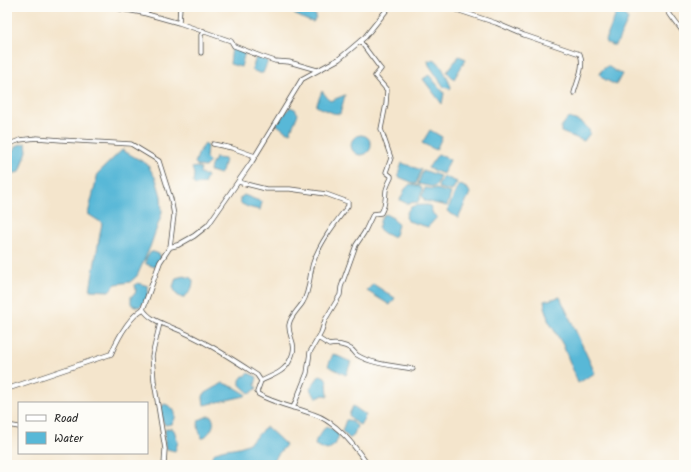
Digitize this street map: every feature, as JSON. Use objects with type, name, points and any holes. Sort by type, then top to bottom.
[{"type":"street","points":[[110,7],[144,13],[179,23],[231,41],[234,46],[263,57],[275,61],[289,62],[317,70]]},
{"type":"street","points":[[179,23],[180,7]]},
{"type":"street","points":[[170,247],[183,242],[208,225],[255,156],[302,79],[339,59],[369,32],[389,7]]},
{"type":"street","points":[[448,7],[580,54],[582,61],[574,93]]},
{"type":"street","points":[[666,7],[684,34]]},
{"type":"street","points":[[201,53],[202,35],[204,31]]},
{"type":"street","points":[[293,408],[307,373],[310,352],[318,338],[325,320],[340,295],[341,287],[356,245],[373,214],[381,213],[384,209],[387,197],[386,190],[391,178],[391,176],[386,172],[391,158],[381,129],[387,90],[375,76],[381,69],[360,41]]},
{"type":"street","points":[[7,145],[20,140],[37,138],[131,144],[159,161],[171,199],[174,215],[170,247],[160,262],[144,309],[146,314],[160,323],[188,334],[222,352],[257,375],[261,381]]},
{"type":"street","points":[[213,144],[232,148],[255,156]]},
{"type":"street","points":[[238,182],[266,189],[290,189],[326,194],[348,202],[348,206],[317,252],[304,301],[291,319],[289,325],[290,334],[294,342],[294,349],[290,361],[276,375],[261,381],[257,392],[258,394],[293,408],[314,414],[329,422],[355,446],[368,465]]},
{"type":"street","points":[[7,389],[111,354],[117,339],[138,312],[144,309]]},
{"type":"street","points":[[160,323],[152,356],[165,449],[164,465]]},
{"type":"street","points":[[318,338],[329,345],[334,344],[350,348],[358,356],[382,364],[413,369]]},
{"type":"street","points":[[7,425],[18,427]]},
{"type":"water","points":[[298,7],[316,15],[313,22],[294,14]]},
{"type":"water","points":[[619,13],[625,15],[628,20],[616,45],[612,45],[606,42],[606,39],[616,14]]},
{"type":"water","points":[[232,47],[245,52],[241,67],[230,64]]},
{"type":"water","points":[[459,56],[466,59],[454,79],[447,72]]},
{"type":"water","points":[[256,57],[268,61],[263,73],[252,70]]},
{"type":"water","points":[[434,59],[444,72],[451,87],[450,89],[444,87],[429,65],[428,61]]},
{"type":"water","points":[[607,66],[622,74],[616,85],[604,79],[600,75],[601,71]]},
{"type":"water","points":[[429,75],[444,93],[442,104],[423,79]]},
{"type":"water","points":[[322,91],[330,101],[345,95],[340,114],[333,113],[316,106]]},
{"type":"water","points":[[290,107],[295,109],[298,114],[290,133],[276,124]]},
{"type":"water","points":[[568,118],[578,121],[587,127],[590,133],[584,141],[561,132],[561,127]]},
{"type":"water","points":[[430,130],[442,137],[436,150],[422,143]]},
{"type":"water","points":[[361,135],[368,138],[371,145],[368,152],[361,155],[354,152],[351,145],[354,138]]},
{"type":"water","points":[[26,143],[27,151],[20,172],[10,174],[7,172],[7,160],[10,151],[13,151],[18,145]]},
{"type":"water","points":[[205,144],[207,145],[206,158],[210,162],[205,167],[198,166],[195,163],[199,152]]},
{"type":"water","points":[[122,150],[147,164],[156,179],[161,196],[162,213],[150,247],[137,276],[130,282],[116,284],[109,291],[90,290],[102,223],[88,214],[98,173]]},
{"type":"water","points":[[438,154],[450,160],[443,174],[428,168]]},
{"type":"water","points":[[215,158],[225,159],[222,172],[220,174],[210,171]]},
{"type":"water","points":[[402,163],[421,170],[416,184],[399,177],[398,175]]},
{"type":"water","points":[[197,167],[201,169],[200,172],[202,175],[207,176],[204,184],[195,185],[193,183],[194,174],[192,168]]},
{"type":"water","points":[[423,170],[440,176],[436,186],[434,187],[418,184]]},
{"type":"water","points":[[443,176],[457,182],[452,191],[439,188],[438,186]]},
{"type":"water","points":[[410,184],[420,186],[422,189],[418,202],[406,203],[400,200],[405,189]]},
{"type":"water","points":[[459,184],[468,189],[470,193],[458,218],[447,211]]},
{"type":"water","points":[[425,188],[451,193],[447,206],[425,201],[422,196]]},
{"type":"water","points":[[244,195],[262,202],[260,210],[240,203],[240,198]]},
{"type":"water","points":[[430,206],[433,214],[437,217],[428,227],[408,221],[406,217],[411,207]]},
{"type":"water","points":[[385,214],[393,218],[398,225],[395,235],[392,237],[378,228],[381,219]]},
{"type":"water","points":[[151,252],[160,255],[161,258],[155,267],[146,264],[146,258]]},
{"type":"water","points":[[184,276],[191,278],[193,284],[189,293],[182,298],[177,295],[173,287],[176,278]]},
{"type":"water","points":[[138,283],[148,286],[145,301],[139,307],[132,305],[131,303],[131,296],[135,294],[135,285]]},
{"type":"water","points":[[373,284],[395,298],[390,305],[367,291]]},
{"type":"water","points":[[560,297],[595,373],[578,383],[563,345],[548,320],[544,301]]},
{"type":"water","points":[[333,354],[351,362],[346,375],[328,366]]},
{"type":"water","points":[[248,373],[257,377],[255,385],[257,388],[250,394],[240,385],[240,380]]},
{"type":"water","points":[[320,375],[325,377],[327,381],[328,396],[323,395],[316,397],[311,391],[310,388]]},
{"type":"water","points":[[223,383],[236,388],[246,394],[245,396],[204,405],[204,394]]},
{"type":"water","points":[[164,404],[168,405],[174,411],[175,417],[172,424],[165,425],[162,420],[160,409]]},
{"type":"water","points":[[353,406],[366,415],[360,425],[353,421],[349,415]]},
{"type":"water","points":[[211,416],[213,419],[213,425],[204,438],[202,438],[198,424],[199,420]]},
{"type":"water","points":[[346,420],[349,420],[357,426],[351,438],[349,438],[342,431]]},
{"type":"water","points":[[326,426],[334,430],[339,435],[335,445],[327,450],[315,445],[316,440]]},
{"type":"water","points":[[267,427],[286,445],[269,465],[210,465],[211,459],[218,451],[248,444]]},
{"type":"water","points":[[171,428],[174,430],[178,442],[175,451],[167,449],[165,446],[165,430]]}]
